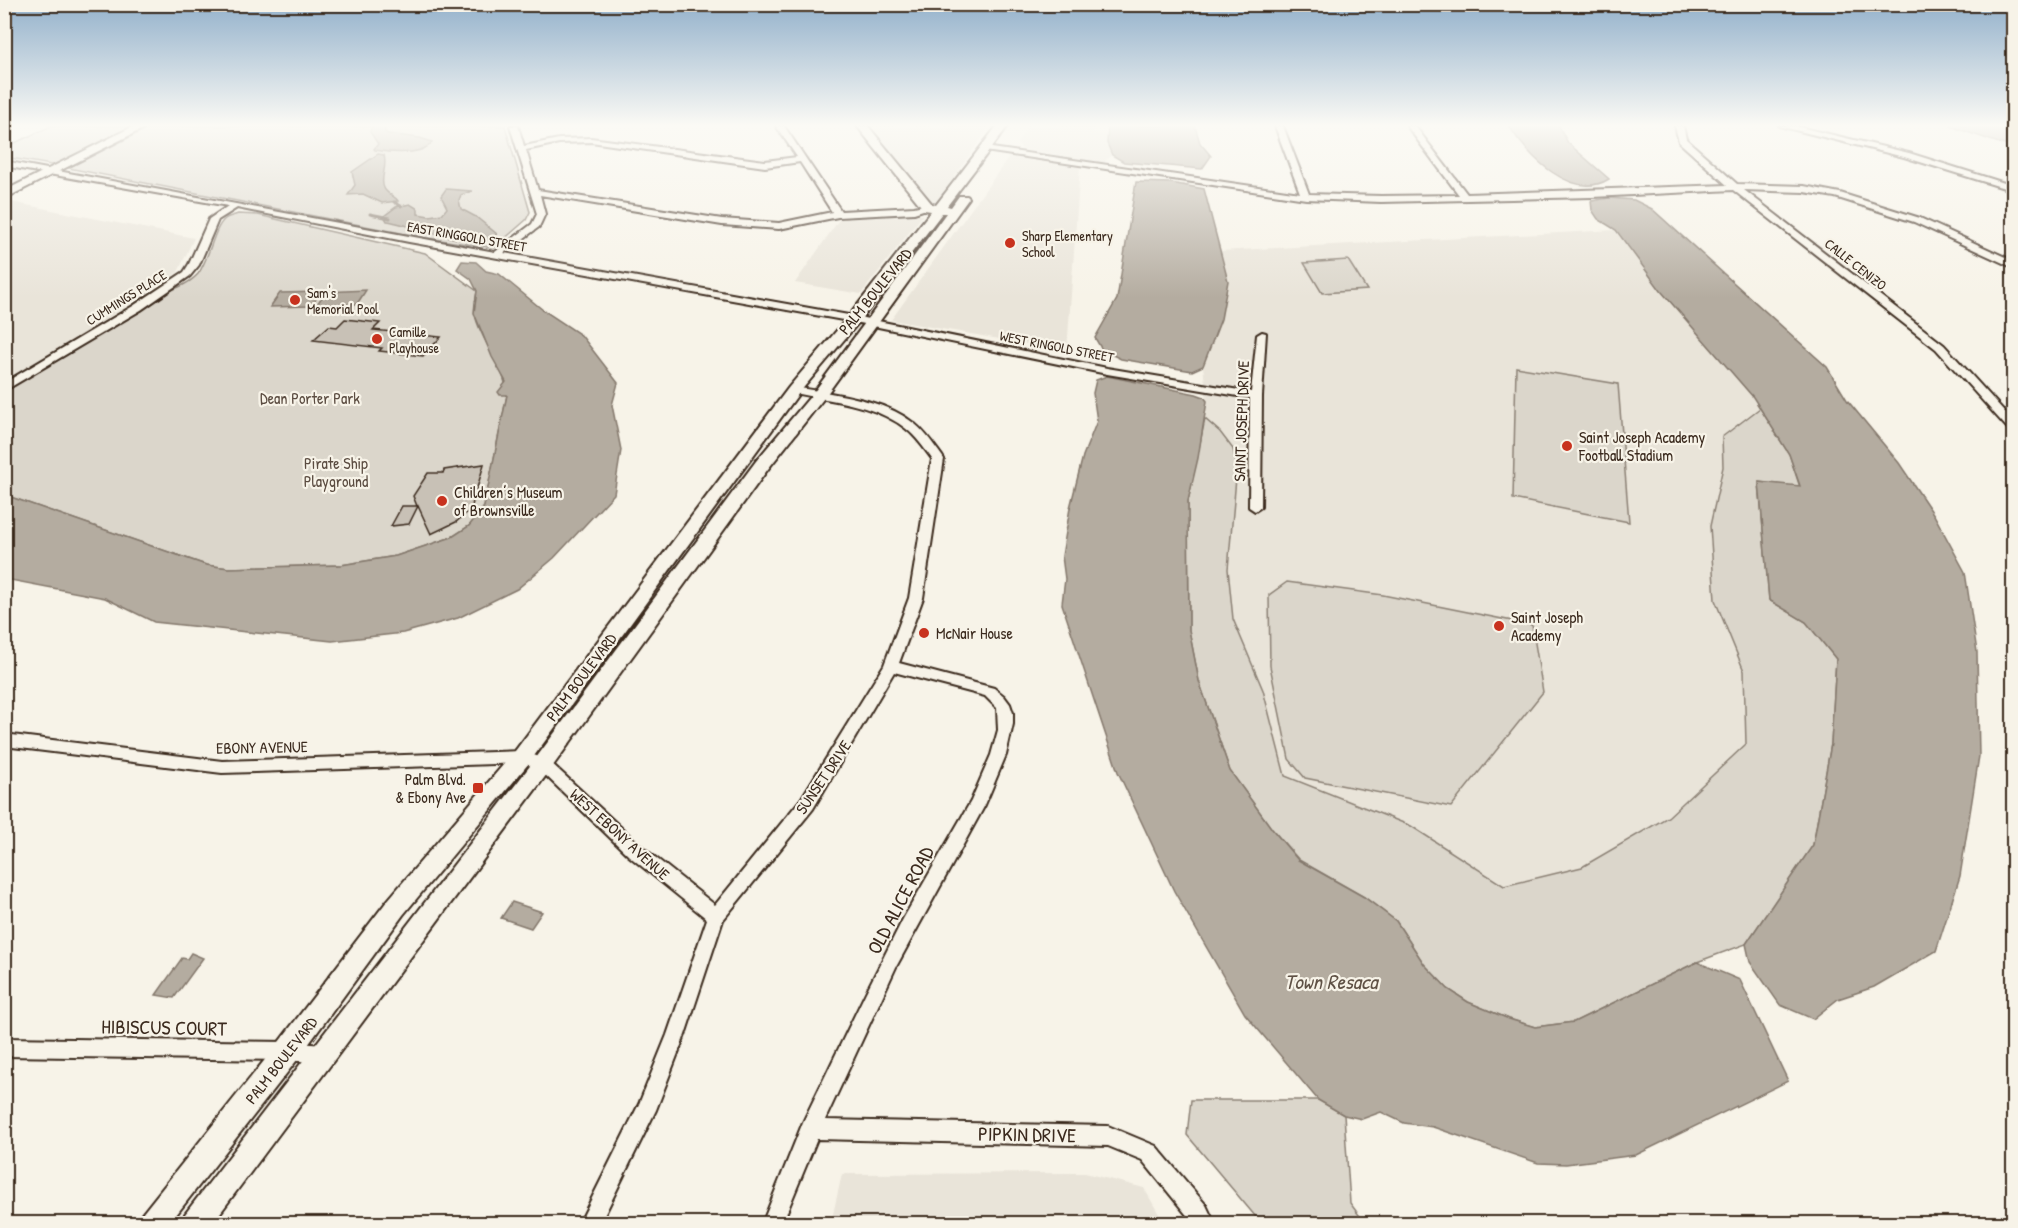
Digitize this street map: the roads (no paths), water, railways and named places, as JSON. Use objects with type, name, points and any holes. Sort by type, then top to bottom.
[{"type":"main road","points":[[4,196],[29,183]]},
{"type":"main road","points":[[912,183],[934,208],[955,210]]},
{"type":"main road","name":"PALM BOULEVARD","points":[[195,1224],[543,764],[762,465],[819,395],[934,208],[958,183]]},
{"type":"main road","name":"PALM BOULEVARD","points":[[152,1224],[288,1051],[395,908],[522,757],[794,390],[863,321],[955,210],[971,183]]},
{"type":"street","name":"EAST RINGGOLD STREET","points":[[119,183],[496,255],[863,321]]},
{"type":"street","points":[[496,255],[536,225],[541,214],[533,183]]},
{"type":"street","points":[[818,183],[838,214]]},
{"type":"street","points":[[1221,183],[1306,196],[1381,199],[1592,194],[1735,187],[1804,189],[1837,195],[1917,220],[2013,265]]},
{"type":"street","points":[[1301,183],[1306,196]]},
{"type":"street","points":[[1454,183],[1465,197]]},
{"type":"street","name":"CALLE CENIZO","points":[[1731,183],[1940,347],[2013,429]]},
{"type":"street","points":[[1995,183],[2013,189]]},
{"type":"street","points":[[536,192],[722,222],[779,226],[838,214],[934,208]]},
{"type":"street","name":"CUMMINGS PLACE","points":[[4,388],[137,308],[187,274],[194,265],[211,224],[219,215],[236,205]]},
{"type":"street","name":"WEST RINGOLD STREET","points":[[863,321],[1107,371],[1256,396]]},
{"type":"street","name":"SAINT JOSEPH DRIVE","points":[[1255,507],[1256,396],[1262,335]]},
{"type":"street","name":"SUNSET DRIVE","points":[[589,1224],[646,1110],[676,1035],[716,916],[807,804],[891,666],[916,598],[938,459],[918,434],[903,420],[879,410],[794,390]]},
{"type":"street","name":"OLD ALICE ROAD","points":[[772,1224],[810,1129],[908,926],[989,781],[1006,729],[1006,710],[1001,699],[989,692],[891,666]]},
{"type":"street","name":"EBONY AVENUE","points":[[4,740],[222,767],[522,757]]},
{"type":"street","name":"WEST EBONY AVENUE","points":[[522,757],[543,764],[635,851],[716,916]]},
{"type":"street","name":"HIBISCUS COURT","points":[[4,1047],[288,1051],[323,1054]]},
{"type":"street","name":"PIPKIN DRIVE","points":[[810,1129],[1108,1136],[1149,1153],[1199,1212],[1205,1224]]},
{"type":"water","points":[[383,183],[386,192],[398,201],[382,203],[363,194],[348,195],[355,185]]},
{"type":"water","points":[[1136,183],[1173,183],[1204,189],[1228,281],[1221,319],[1203,366],[1192,371],[1121,359],[1102,350],[1095,338],[1117,299]]},
{"type":"water","points":[[446,189],[472,191],[461,195],[459,200],[461,209],[476,217],[497,234],[488,239],[475,241],[460,239],[387,221],[384,216],[396,207],[410,204],[418,209],[418,214],[429,216],[442,214],[447,208],[441,196]]},
{"type":"water","points":[[1609,198],[1634,200],[1652,209],[1827,367],[1847,400],[1899,463],[1934,515],[1965,572],[1977,652],[1979,756],[1960,876],[1936,951],[1874,987],[1838,999],[1813,1019],[1780,1005],[1750,962],[1746,944],[1813,845],[1831,744],[1836,659],[1806,622],[1769,600],[1759,482],[1800,486],[1789,454],[1753,397],[1661,291],[1616,230],[1598,219],[1592,210],[1591,201]]},
{"type":"water","points":[[462,261],[476,262],[486,271],[499,274],[543,310],[581,335],[618,383],[612,405],[621,450],[614,494],[554,558],[517,589],[458,618],[403,633],[332,641],[154,622],[105,598],[5,579],[5,495],[206,565],[229,568],[341,565],[396,556],[452,537],[469,526],[484,507],[507,395],[500,395],[498,392],[506,382],[492,357],[474,313],[477,291],[471,279],[457,269]]},
{"type":"water","name":"Sam's Memorial Pool","points":[[366,290],[357,304],[316,306],[325,292]]},
{"type":"water","name":"Sam's Memorial Pool","points":[[321,292],[311,306],[270,307],[280,293]]},
{"type":"water","name":"Town Resaca","points":[[1107,376],[1196,394],[1207,401],[1188,501],[1189,630],[1199,681],[1230,771],[1272,829],[1298,860],[1364,897],[1396,921],[1424,964],[1448,989],[1468,1002],[1535,1027],[1574,1022],[1697,962],[1740,980],[1788,1081],[1636,1155],[1566,1164],[1538,1163],[1433,1127],[1404,1123],[1381,1112],[1362,1119],[1344,1115],[1318,1100],[1245,1014],[1174,891],[1118,772],[1062,604],[1065,579],[1062,556],[1070,508],[1083,456],[1097,421],[1093,393],[1096,380]]},
{"type":"water","points":[[512,902],[542,912],[531,928],[501,918]]},
{"type":"water","points":[[191,953],[203,958],[174,998],[156,995],[182,958],[187,959]]},
{"type":"waterway","points":[[394,202],[401,206]]},
{"type":"waterway","points":[[370,214],[390,218]]},
{"type":"place","name":"Sharp Elementary School","points":[[1010,243]]},
{"type":"place","name":"Sam's Memorial Pool","points":[[295,300]]},
{"type":"place","name":"Camille Playhouse","points":[[377,339]]},
{"type":"place","name":"Saint Joseph Academy Football Stadium","points":[[1567,446]]},
{"type":"place","name":"Children’s Museum of Brownsville","points":[[442,501]]},
{"type":"place","name":"Saint Joseph Academy","points":[[1499,626]]},
{"type":"place","name":"McNair House","points":[[924,633]]},
{"type":"place","name":"Palm Blvd. & Ebony Ave","points":[[478,788]]},
{"type":"park label","name":"Dean Porter Park","points":[[310,398]]},
{"type":"park label","name":"Pirate Ship Playground","points":[[336,472]]}]
